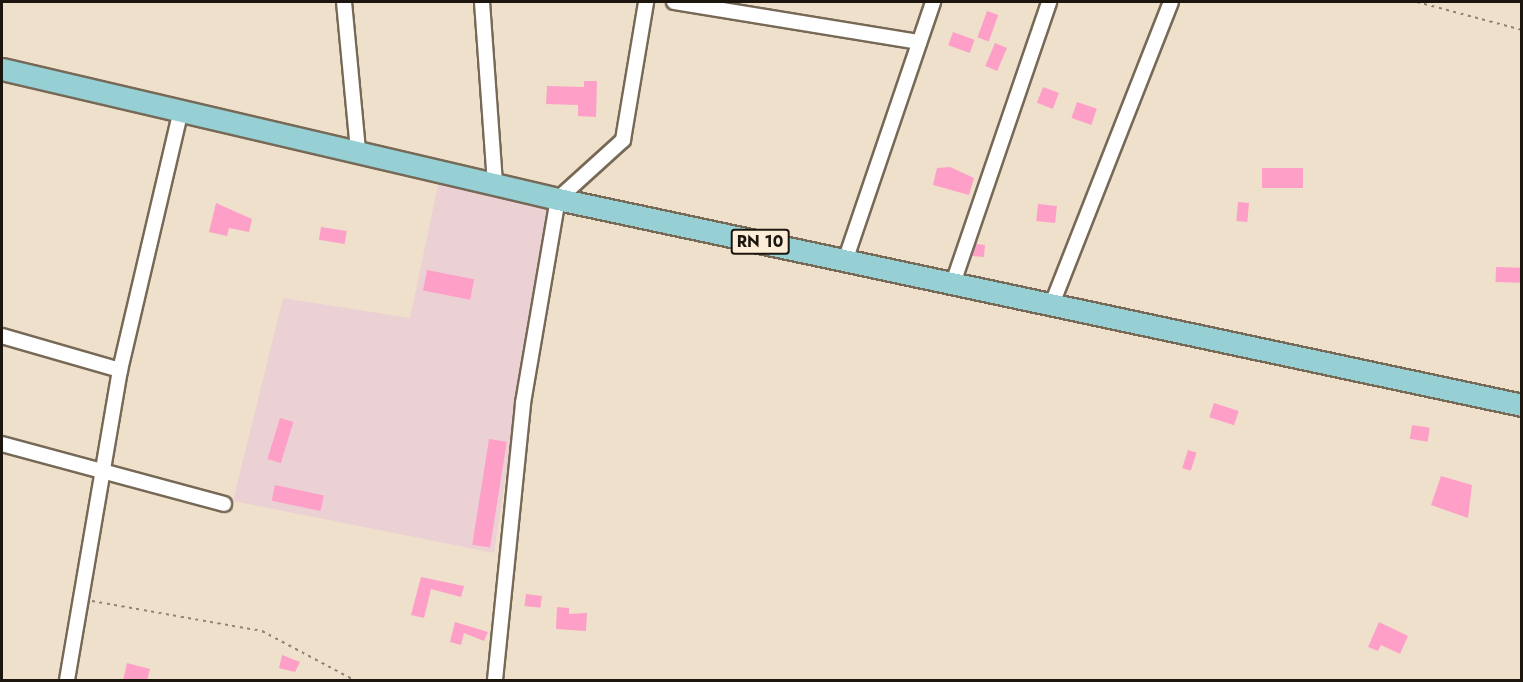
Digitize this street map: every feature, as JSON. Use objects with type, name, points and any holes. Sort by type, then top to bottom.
[{"type":"main road","name":"RN 10","points":[[2,69],[358,150],[558,199],[1521,405]]},
{"type":"street","points":[[344,2],[358,150]]},
{"type":"street","points":[[482,2],[495,183]]},
{"type":"street","points":[[495,681],[523,403],[558,199],[623,140],[646,2]]},
{"type":"street","points":[[674,2],[919,42]]},
{"type":"street","points":[[845,261],[933,2]]},
{"type":"street","points":[[953,283],[1049,2]]},
{"type":"street","points":[[1052,304],[1171,2]]},
{"type":"street","points":[[67,681],[120,370],[181,110]]},
{"type":"street","points":[[2,336],[120,370]]},
{"type":"street","points":[[2,444],[224,504]]},
{"type":"path","points":[[1417,2],[1521,30]]},
{"type":"path","points":[[80,598],[262,631],[354,681]]},
{"type":"shaded area","points":[[439,180],[547,208],[494,553],[233,501],[283,298],[410,318]]},
{"type":"building","points":[[987,11],[998,15],[989,41],[977,37]]},
{"type":"building","points":[[953,32],[975,40],[970,53],[948,45]]},
{"type":"building","points":[[995,43],[1007,48],[997,71],[985,66]]},
{"type":"building","points":[[584,81],[597,81],[596,117],[578,116],[578,105],[546,104],[547,86],[584,87]]},
{"type":"building","points":[[1043,87],[1059,93],[1053,109],[1037,103]]},
{"type":"building","points":[[1077,102],[1097,109],[1091,125],[1071,118]]},
{"type":"building","points":[[950,167],[974,178],[969,195],[933,185],[937,168]]},
{"type":"building","points":[[1262,168],[1303,168],[1303,188],[1262,188]]},
{"type":"building","points":[[1238,202],[1249,203],[1247,222],[1236,221]]},
{"type":"building","points":[[216,203],[252,219],[249,232],[229,228],[227,236],[209,232]]},
{"type":"building","points":[[1038,204],[1057,206],[1055,223],[1036,221]]},
{"type":"building","points":[[321,227],[347,231],[345,244],[319,240]]},
{"type":"building","points":[[976,244],[985,245],[984,257],[972,256]]},
{"type":"building","points":[[1496,267],[1521,268],[1520,283],[1495,282]]},
{"type":"building","points":[[427,270],[474,279],[470,300],[423,291]]},
{"type":"building","points":[[1214,403],[1239,411],[1234,425],[1209,417]]},
{"type":"building","points":[[280,418],[293,422],[281,463],[267,459]]},
{"type":"building","points":[[1412,425],[1430,428],[1428,442],[1410,439]]},
{"type":"building","points":[[489,439],[507,442],[490,547],[472,545]]},
{"type":"building","points":[[1188,450],[1197,453],[1191,471],[1182,468]]},
{"type":"building","points":[[1441,476],[1472,485],[1468,518],[1431,505]]},
{"type":"building","points":[[275,485],[324,495],[321,511],[272,501]]},
{"type":"building","points":[[421,577],[464,586],[461,597],[431,589],[424,618],[411,615]]},
{"type":"building","points":[[526,594],[542,596],[540,608],[525,606]]},
{"type":"building","points":[[557,607],[569,608],[569,614],[587,613],[586,631],[556,629]]},
{"type":"building","points":[[455,622],[488,632],[484,641],[464,633],[461,645],[450,642]]},
{"type":"building","points":[[1379,622],[1408,636],[1400,654],[1381,645],[1378,651],[1368,647]]},
{"type":"building","points":[[282,655],[300,662],[295,672],[279,668]]},
{"type":"building","points":[[127,663],[150,669],[147,681],[123,681]]}]
